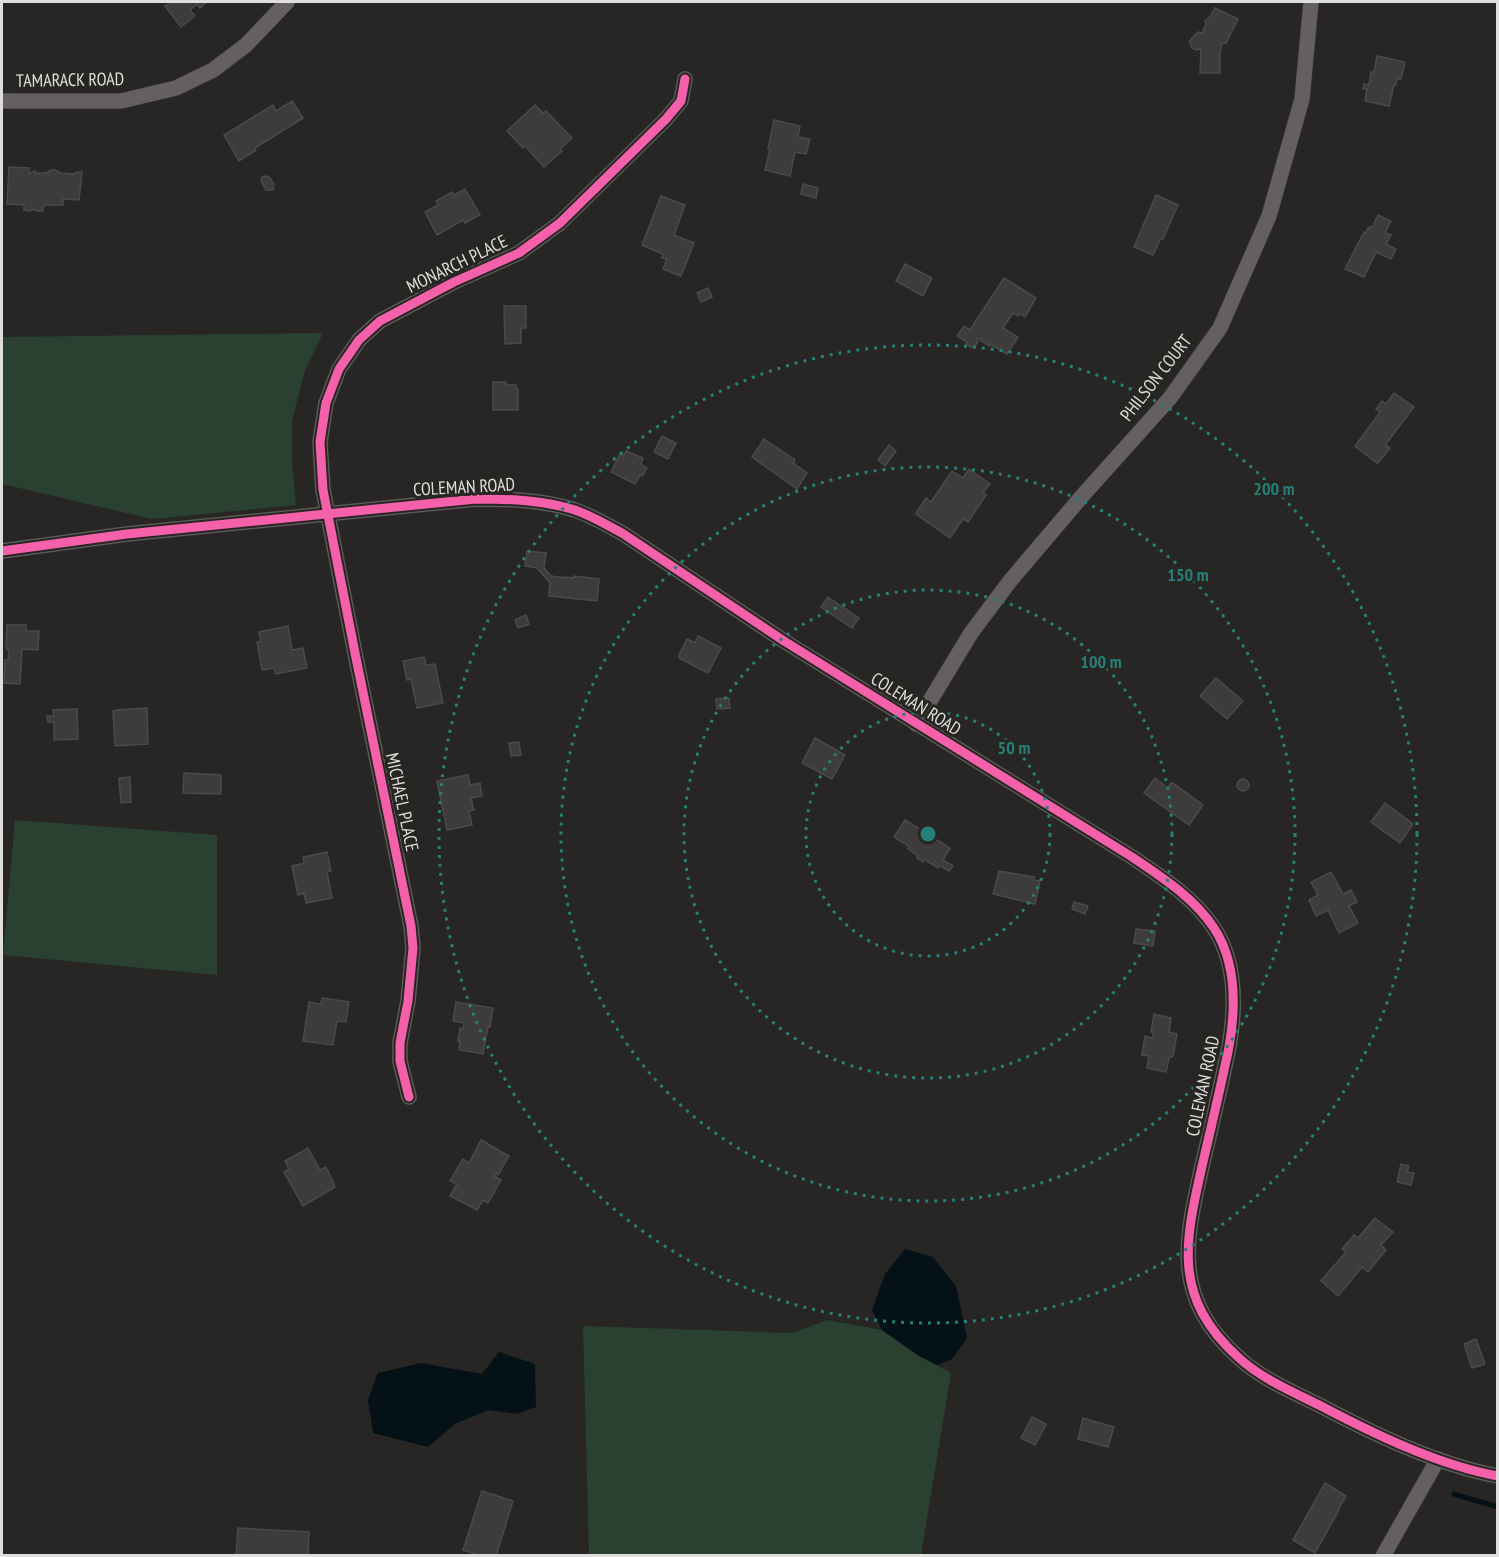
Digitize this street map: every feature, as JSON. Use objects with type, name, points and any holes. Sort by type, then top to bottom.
[{"type":"street","name":"TAMARACK ROAD","points":[[2,101],[121,101],[176,88],[213,70],[246,45],[287,2]]},
{"type":"street","name":"PHILSON COURT","points":[[916,724],[971,633],[1004,590],[1083,495],[1170,399],[1220,328],[1269,216],[1299,111],[1311,2]]},
{"type":"street","name":"MONARCH PLACE","points":[[327,514],[320,442],[326,403],[339,369],[359,340],[380,321],[454,282],[519,253],[560,223],[666,119],[681,101],[685,79]]},
{"type":"street","name":"COLEMAN ROAD","points":[[2,551],[127,534],[476,500],[530,501],[551,504],[576,510],[622,533],[768,632],[1132,857],[1176,887],[1196,904],[1214,929],[1224,950],[1234,995],[1233,1019],[1224,1073],[1193,1206],[1188,1241],[1189,1272],[1204,1318],[1240,1359],[1268,1379],[1335,1414],[1438,1460],[1497,1476]]},
{"type":"street","name":"MICHAEL PLACE","points":[[327,514],[411,926],[413,948],[408,1001],[400,1043],[400,1061],[409,1097]]},
{"type":"street","points":[[1383,1556],[1438,1460]]},
{"type":"green space","points":[[323,333],[305,370],[292,421],[292,463],[296,505],[152,519],[2,484],[2,337]]},
{"type":"green space","points":[[15,820],[217,835],[217,975],[3,955]]},
{"type":"green space","points":[[827,1320],[882,1330],[919,1356],[951,1373],[921,1555],[589,1555],[583,1326],[792,1333]]},
{"type":"shaded area","points":[[905,1249],[933,1257],[956,1286],[967,1338],[952,1359],[937,1365],[919,1356],[882,1330],[872,1310],[885,1274]]},
{"type":"shaded area","points":[[499,1352],[535,1364],[536,1407],[517,1414],[488,1410],[455,1424],[428,1447],[373,1433],[368,1400],[378,1373],[421,1363],[482,1374]]},
{"type":"building","points":[[171,2],[207,2],[200,8],[197,4],[190,10],[195,16],[181,27],[165,6]]},
{"type":"building","points":[[1215,8],[1238,19],[1226,43],[1222,43],[1220,73],[1200,73],[1201,49],[1192,48],[1189,42],[1198,32],[1202,33],[1205,21]]},
{"type":"building","points":[[1377,56],[1405,62],[1401,79],[1397,79],[1394,85],[1389,106],[1365,101],[1367,89],[1363,89],[1364,84],[1369,85]]},
{"type":"building","points":[[292,101],[303,118],[255,148],[256,150],[239,161],[224,135],[273,105],[276,111]]},
{"type":"building","points":[[535,105],[543,113],[546,111],[572,138],[560,149],[562,151],[544,167],[525,146],[523,148],[507,131]]},
{"type":"building","points":[[774,120],[800,126],[798,137],[810,139],[806,154],[795,152],[790,176],[765,170]]},
{"type":"building","points":[[9,167],[29,168],[29,174],[35,171],[35,173],[46,173],[51,170],[73,174],[82,172],[79,200],[63,199],[63,205],[44,205],[43,211],[24,210],[24,205],[7,204]]},
{"type":"building","points":[[265,176],[269,177],[274,184],[273,190],[266,190],[261,181]]},
{"type":"building","points":[[803,184],[818,188],[816,198],[801,194]]},
{"type":"building","points":[[465,189],[480,215],[465,223],[463,220],[437,235],[425,212],[438,205],[436,201],[452,192],[454,195]]},
{"type":"building","points":[[1156,195],[1178,205],[1153,255],[1134,247]]},
{"type":"building","points":[[661,196],[685,205],[674,235],[694,243],[681,276],[663,269],[667,259],[662,258],[663,254],[642,245]]},
{"type":"building","points":[[1378,215],[1391,221],[1385,233],[1391,235],[1386,244],[1396,249],[1391,259],[1376,252],[1364,277],[1345,269],[1364,232],[1366,233],[1368,228],[1373,226]]},
{"type":"building","points":[[905,264],[932,278],[923,296],[896,281]]},
{"type":"building","points":[[1004,278],[1036,298],[1025,317],[1019,313],[1018,316],[1013,313],[1003,328],[1018,337],[1007,354],[977,338],[978,342],[971,347],[957,336],[964,326],[970,330]]},
{"type":"building","points":[[708,288],[712,297],[701,302],[697,293]]},
{"type":"building","points":[[504,306],[526,306],[526,328],[521,328],[521,343],[505,344]]},
{"type":"building","points":[[493,382],[516,385],[518,410],[493,410]]},
{"type":"building","points":[[1394,393],[1414,407],[1385,445],[1390,448],[1377,463],[1355,446],[1380,412],[1376,409],[1382,401],[1386,404]]},
{"type":"building","points":[[662,436],[676,443],[668,459],[654,452]]},
{"type":"building","points":[[764,439],[795,460],[793,463],[807,473],[797,489],[752,457]]},
{"type":"building","points":[[889,445],[896,451],[885,466],[878,460]]},
{"type":"building","points":[[626,451],[643,458],[641,464],[647,468],[635,484],[611,472],[620,454],[624,456]]},
{"type":"building","points":[[969,469],[990,484],[983,493],[986,495],[968,522],[963,519],[950,538],[916,513],[926,498],[931,502],[952,471],[963,478]]},
{"type":"building","points":[[527,551],[546,553],[544,568],[551,576],[599,579],[597,601],[549,596],[550,583],[537,568],[525,566]]},
{"type":"building","points":[[828,597],[859,618],[852,628],[821,607]]},
{"type":"building","points":[[526,615],[529,624],[518,628],[515,620]]},
{"type":"building","points":[[7,625],[26,625],[26,631],[39,631],[38,650],[22,649],[20,684],[4,683],[5,660],[8,660],[9,651],[6,648]]},
{"type":"building","points":[[288,626],[292,650],[303,648],[307,668],[276,674],[274,668],[262,670],[257,642],[261,641],[259,632]]},
{"type":"building","points":[[698,636],[721,648],[708,673],[679,658],[687,639],[695,643]]},
{"type":"building","points":[[424,657],[426,665],[435,664],[443,703],[417,708],[411,679],[407,680],[403,661]]},
{"type":"building","points":[[1216,678],[1243,701],[1227,719],[1200,696]]},
{"type":"building","points":[[729,698],[730,708],[717,709],[716,699]]},
{"type":"building","points":[[147,708],[148,744],[115,746],[113,711]]},
{"type":"building","points":[[77,709],[78,739],[54,740],[54,722],[48,722],[47,716],[54,716],[53,710]]},
{"type":"building","points":[[815,738],[845,755],[832,779],[802,763]]},
{"type":"building","points":[[519,742],[521,755],[511,756],[509,743]]},
{"type":"building","points":[[184,773],[221,775],[221,794],[183,793]]},
{"type":"building","points":[[468,775],[470,785],[480,783],[482,796],[471,798],[474,810],[469,811],[472,825],[447,830],[437,781]]},
{"type":"building","points":[[130,777],[131,802],[121,803],[119,778]]},
{"type":"building","points":[[1155,778],[1168,788],[1171,783],[1174,784],[1203,805],[1189,825],[1144,793]]},
{"type":"building","points":[[1243,779],[1249,785],[1243,791],[1237,785]]},
{"type":"building","points":[[1385,803],[1413,824],[1400,843],[1371,822]]},
{"type":"building","points":[[905,820],[950,848],[943,860],[953,866],[949,871],[939,865],[938,868],[924,859],[923,862],[908,849],[909,846],[894,837]]},
{"type":"building","points":[[327,852],[331,871],[327,872],[332,898],[306,903],[304,893],[298,895],[292,866],[304,863],[303,857]]},
{"type":"building","points":[[999,871],[1034,877],[1034,880],[1040,881],[1035,904],[993,894]]},
{"type":"building","points":[[1331,872],[1343,894],[1351,890],[1357,902],[1349,906],[1358,923],[1339,933],[1328,910],[1316,916],[1309,900],[1318,895],[1311,882]]},
{"type":"building","points":[[1074,902],[1088,906],[1085,914],[1072,909]]},
{"type":"building","points":[[1136,929],[1155,931],[1153,946],[1134,943]]},
{"type":"building","points":[[322,998],[349,1002],[346,1022],[337,1021],[333,1045],[303,1041],[309,1002],[321,1004]]},
{"type":"building","points":[[456,1002],[493,1008],[483,1054],[459,1050],[460,1028],[463,1029],[464,1023],[453,1021]]},
{"type":"building","points":[[1154,1014],[1171,1018],[1169,1032],[1177,1034],[1173,1056],[1169,1058],[1166,1072],[1147,1068],[1149,1056],[1142,1055],[1145,1036],[1152,1038],[1154,1032],[1151,1032]]},
{"type":"building","points":[[481,1140],[509,1156],[498,1175],[496,1173],[494,1176],[501,1180],[488,1203],[483,1200],[477,1210],[450,1196],[457,1184],[450,1181],[463,1159],[469,1163]]},
{"type":"building","points":[[308,1148],[320,1170],[326,1167],[335,1187],[303,1206],[284,1172],[289,1169],[285,1161]]},
{"type":"building","points":[[1401,1164],[1409,1166],[1407,1172],[1414,1173],[1411,1185],[1397,1182]]},
{"type":"building","points":[[1375,1218],[1393,1232],[1381,1245],[1386,1250],[1368,1272],[1362,1267],[1338,1296],[1321,1281],[1346,1252],[1342,1249],[1354,1235],[1358,1238]]},
{"type":"building","points":[[1476,1339],[1485,1364],[1472,1368],[1464,1344]]},
{"type":"building","points":[[1032,1417],[1046,1424],[1035,1445],[1021,1438]]},
{"type":"building","points":[[1083,1418],[1114,1427],[1108,1447],[1078,1439]]},
{"type":"building","points":[[1325,1483],[1346,1496],[1315,1553],[1293,1540]]},
{"type":"building","points":[[482,1491],[513,1501],[496,1556],[481,1556],[463,1550]]},
{"type":"building","points":[[238,1528],[309,1532],[308,1556],[236,1556]]},
{"type":"waterway","points":[[1454,1494],[1498,1507]]},
{"type":"cycle path","points":[[409,1097],[400,1061],[400,1043],[408,1001],[413,948],[411,926],[323,490],[320,442],[326,403],[339,369],[359,340],[380,321],[454,282],[519,253],[560,223],[666,119],[681,101],[685,79]]},
{"type":"cycle path","points":[[2,551],[127,534],[476,499],[551,504],[575,510],[622,533],[784,641],[1132,857],[1177,889],[1197,907],[1222,942],[1231,970],[1233,986],[1233,1016],[1229,1047],[1191,1217],[1189,1267],[1193,1290],[1202,1313],[1217,1335],[1239,1358],[1278,1385],[1407,1447],[1452,1464],[1498,1476]]}]
